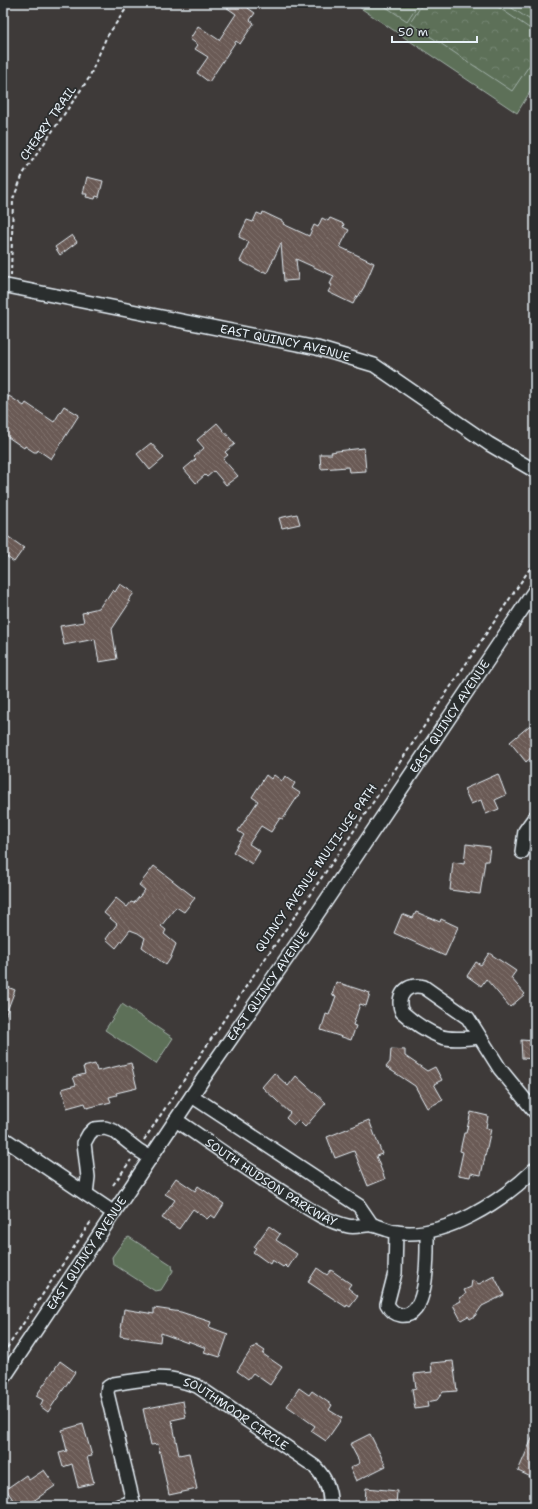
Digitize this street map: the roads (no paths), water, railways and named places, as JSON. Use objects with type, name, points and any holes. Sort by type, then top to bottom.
[{"type":"street","name":"EAST QUINCY AVENUE","points":[[9,286],[317,348],[374,365],[489,444],[535,471]]},
{"type":"street","name":"EAST QUINCY AVENUE","points":[[3,1380],[192,1096],[305,932],[535,590]]},
{"type":"street","points":[[522,852],[525,831],[535,817]]},
{"type":"street","points":[[480,1037],[439,1037],[430,1032],[402,1012],[400,1000],[403,992],[409,987],[416,985],[424,987],[468,1018],[476,1027],[480,1037],[500,1069],[535,1112]]},
{"type":"street","name":"SOUTH HUDSON PARKWAY","points":[[192,1096],[359,1206],[372,1225]]},
{"type":"street","name":"SOUTH HUDSON PARKWAY","points":[[176,1120],[270,1184],[321,1216],[350,1226],[372,1225],[396,1232],[427,1232],[469,1217],[480,1211],[521,1182],[535,1169]]},
{"type":"street","points":[[86,1194],[88,1177],[84,1143],[94,1129],[105,1128],[114,1131],[138,1150],[151,1158]]},
{"type":"street","points":[[3,1138],[114,1212]]},
{"type":"street","points":[[396,1232],[395,1273],[387,1304],[392,1312],[404,1315],[411,1314],[416,1309],[424,1286],[427,1264],[427,1232]]},
{"type":"street","name":"SOUTHMOOR CIRCLE","points":[[133,1504],[107,1393],[108,1388],[113,1384],[165,1377],[183,1380],[197,1386],[314,1466],[326,1482],[330,1498],[330,1506]]},
{"type":"street","points":[[119,1506],[133,1504]]}]
